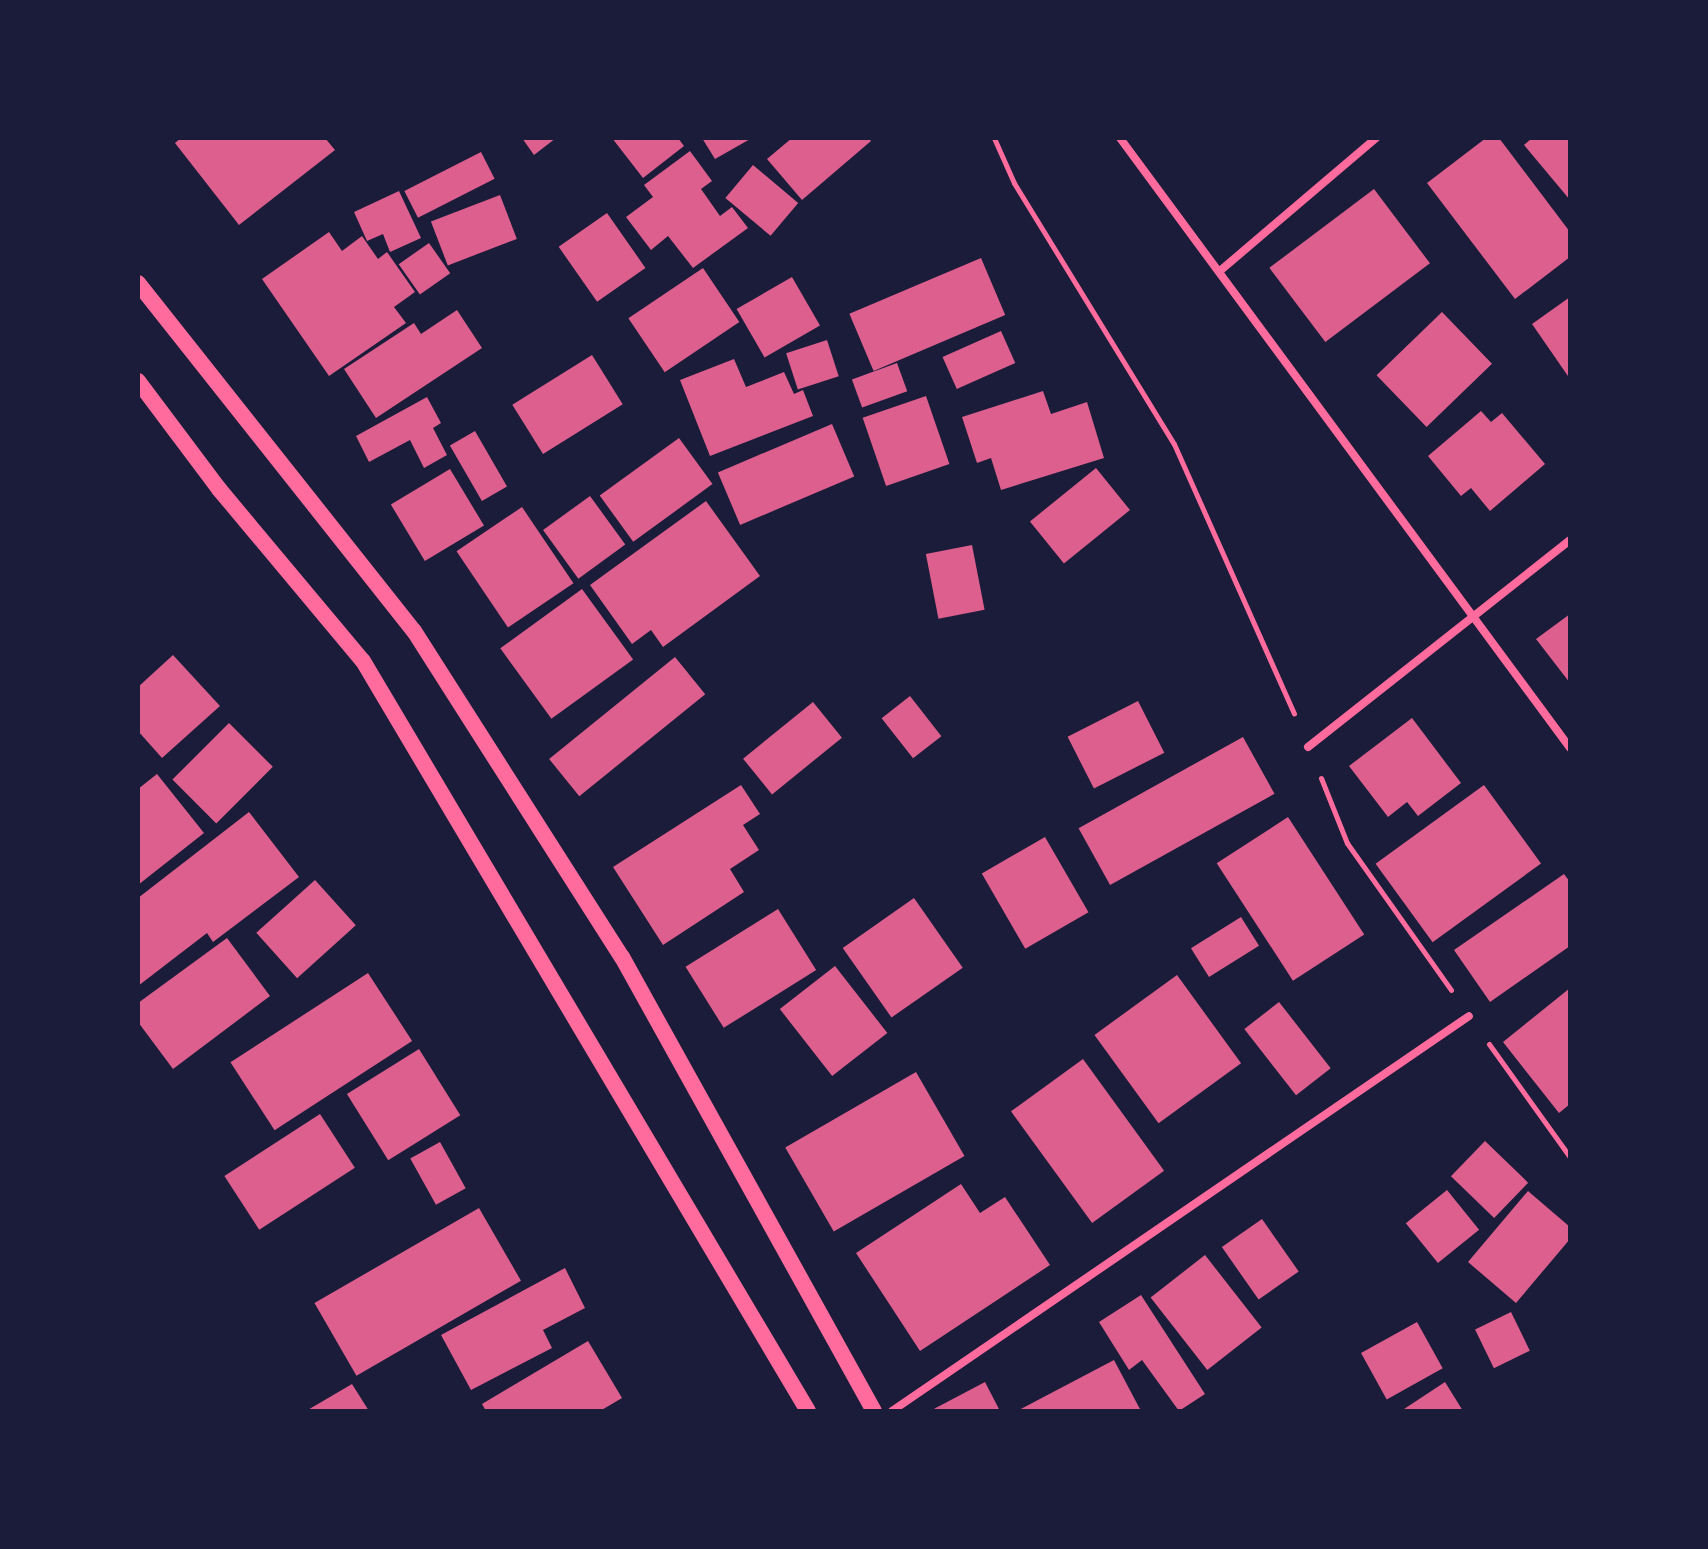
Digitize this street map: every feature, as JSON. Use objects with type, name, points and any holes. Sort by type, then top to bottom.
[{"type":"main road","points":[[138,283],[414,631],[622,957],[874,1411]]},
{"type":"main road","points":[[138,381],[219,489],[363,661],[808,1411]]},
{"type":"street","points":[[1120,138],[1221,270],[1570,748]]},
{"type":"street","points":[[1221,270],[1376,138]]},
{"type":"street","points":[[1308,747],[1570,540]]},
{"type":"street","points":[[892,1411],[1469,1016]]},
{"type":"path","points":[[994,138],[1014,183],[1174,444],[1308,747],[1347,843],[1570,1157]]},
{"type":"building","points":[[181,138],[325,138],[335,150],[239,225],[175,143]]},
{"type":"building","points":[[522,138],[556,138],[534,155]]},
{"type":"building","points":[[612,138],[678,138],[684,146],[643,178]]},
{"type":"building","points":[[702,138],[752,138],[715,159]]},
{"type":"building","points":[[792,138],[869,138],[871,141],[802,200],[767,159]]},
{"type":"building","points":[[1486,138],[1499,138],[1570,232],[1570,257],[1515,299],[1427,183]]},
{"type":"building","points":[[1532,138],[1570,138],[1570,200],[1524,145]]},
{"type":"building","points":[[690,151],[712,181],[701,189],[720,216],[732,207],[748,228],[693,268],[668,236],[651,250],[626,217],[653,197],[644,185]]},
{"type":"building","points":[[481,152],[495,179],[418,218],[404,191]]},
{"type":"building","points":[[753,165],[798,203],[771,236],[725,198]]},
{"type":"building","points":[[1374,189],[1430,263],[1325,342],[1269,268]]},
{"type":"building","points":[[399,191],[421,238],[390,252],[383,234],[367,241],[354,212]]},
{"type":"building","points":[[500,195],[517,239],[448,265],[431,222]]},
{"type":"building","points":[[607,213],[645,268],[597,302],[559,247]]},
{"type":"building","points":[[329,232],[342,251],[362,236],[378,259],[387,252],[415,292],[394,307],[406,323],[329,376],[262,279]]},
{"type":"building","points":[[429,243],[450,273],[420,295],[399,264]]},
{"type":"building","points":[[981,258],[1005,315],[874,371],[849,314]]},
{"type":"building","points":[[703,268],[739,322],[665,372],[628,318]]},
{"type":"building","points":[[792,277],[820,325],[765,357],[737,309]]},
{"type":"building","points":[[1570,297],[1570,379],[1532,324]]},
{"type":"building","points":[[457,310],[482,348],[376,418],[344,369],[414,323],[421,334]]},
{"type":"building","points":[[1442,312],[1492,364],[1427,427],[1377,375]]},
{"type":"building","points":[[1001,331],[1015,363],[957,389],[943,357]]},
{"type":"building","points":[[827,340],[839,376],[798,389],[786,353]]},
{"type":"building","points":[[592,355],[623,404],[543,454],[512,405]]},
{"type":"building","points":[[734,359],[746,387],[784,372],[794,394],[803,390],[813,416],[710,456],[680,380]]},
{"type":"building","points":[[897,363],[907,391],[862,408],[852,379]]},
{"type":"building","points":[[1043,391],[1051,414],[1087,402],[1104,458],[1001,490],[991,458],[977,463],[962,417]]},
{"type":"building","points":[[926,396],[949,464],[886,486],[863,418]]},
{"type":"building","points":[[427,397],[441,423],[433,428],[447,455],[424,468],[410,440],[369,462],[356,436]]},
{"type":"building","points":[[1481,411],[1491,422],[1502,413],[1545,464],[1490,511],[1471,488],[1461,496],[1428,456]]},
{"type":"building","points":[[832,424],[854,476],[740,525],[718,472]]},
{"type":"building","points":[[475,431],[507,486],[482,501],[450,445]]},
{"type":"building","points":[[679,438],[713,484],[633,542],[600,496]]},
{"type":"building","points":[[1096,468],[1130,510],[1064,563],[1030,521]]},
{"type":"building","points":[[450,469],[484,526],[425,561],[391,505]]},
{"type":"building","points":[[590,496],[625,545],[578,579],[543,530]]},
{"type":"building","points":[[706,501],[760,576],[663,647],[651,630],[632,644],[590,585]]},
{"type":"building","points":[[522,507],[573,583],[508,627],[457,551]]},
{"type":"building","points":[[972,545],[985,610],[938,619],[926,554]]},
{"type":"building","points":[[582,589],[633,659],[551,719],[500,648]]},
{"type":"building","points":[[1570,614],[1570,683],[1536,639]]},
{"type":"building","points":[[173,655],[220,706],[162,758],[138,731],[138,687]]},
{"type":"building","points":[[675,657],[705,694],[579,796],[549,759]]},
{"type":"building","points":[[910,696],[941,736],[913,758],[882,718]]},
{"type":"building","points":[[1138,701],[1164,753],[1094,789],[1068,737]]},
{"type":"building","points":[[813,702],[842,738],[772,794],[743,759]]},
{"type":"building","points":[[1412,718],[1461,783],[1418,816],[1407,802],[1388,817],[1349,766]]},
{"type":"building","points":[[229,723],[273,767],[216,823],[172,780]]},
{"type":"building","points":[[1243,737],[1275,794],[1110,885],[1079,828]]},
{"type":"building","points":[[157,774],[204,833],[138,885],[138,789]]},
{"type":"building","points":[[741,785],[760,814],[743,825],[759,850],[730,869],[744,892],[663,945],[613,867]]},
{"type":"building","points":[[1484,785],[1541,863],[1433,942],[1376,864]]},
{"type":"building","points":[[249,812],[299,877],[213,942],[207,933],[138,986],[138,898]]},
{"type":"building","points":[[1288,817],[1364,934],[1293,981],[1217,863]]},
{"type":"building","points":[[1045,837],[1088,912],[1025,949],[982,873]]},
{"type":"building","points":[[1564,874],[1570,882],[1570,946],[1490,1002],[1454,950]]},
{"type":"building","points":[[315,880],[356,925],[297,978],[256,933]]},
{"type":"building","points":[[914,898],[963,968],[891,1018],[843,948]]},
{"type":"building","points":[[778,909],[816,970],[724,1028],[686,967]]},
{"type":"building","points":[[1241,917],[1259,946],[1209,977],[1191,948]]},
{"type":"building","points":[[227,938],[270,996],[173,1069],[138,1022],[138,1003]]},
{"type":"building","points":[[835,966],[887,1033],[832,1076],[780,1009]]},
{"type":"building","points":[[368,973],[412,1041],[275,1130],[230,1062]]},
{"type":"building","points":[[1177,975],[1241,1063],[1159,1123],[1094,1035]]},
{"type":"building","points":[[1570,988],[1570,1104],[1559,1113],[1503,1042]]},
{"type":"building","points":[[1279,1002],[1331,1068],[1296,1095],[1244,1029]]},
{"type":"building","points":[[419,1049],[460,1115],[388,1160],[347,1094]]},
{"type":"building","points":[[1083,1059],[1164,1171],[1092,1223],[1011,1111]]},
{"type":"building","points":[[916,1072],[964,1156],[834,1232],[785,1148]]},
{"type":"building","points":[[320,1114],[355,1168],[259,1230],[224,1176]]},
{"type":"building","points":[[1485,1141],[1528,1183],[1494,1218],[1451,1176]]},
{"type":"building","points":[[440,1142],[466,1188],[436,1205],[410,1158]]},
{"type":"building","points":[[961,1184],[980,1213],[1005,1197],[1050,1265],[920,1351],[856,1253]]},
{"type":"building","points":[[1447,1190],[1479,1230],[1438,1263],[1406,1223]]},
{"type":"building","points":[[1528,1191],[1570,1227],[1570,1239],[1516,1303],[1468,1262]]},
{"type":"building","points":[[479,1208],[521,1281],[356,1376],[314,1303]]},
{"type":"building","points":[[1262,1219],[1299,1271],[1259,1300],[1222,1247]]},
{"type":"building","points":[[1205,1255],[1262,1327],[1207,1370],[1151,1297]]},
{"type":"building","points":[[565,1268],[585,1308],[543,1330],[552,1348],[471,1390],[441,1335]]},
{"type":"building","points":[[1141,1295],[1205,1394],[1179,1411],[1142,1360],[1129,1370],[1099,1322]]},
{"type":"building","points":[[1511,1312],[1530,1351],[1494,1368],[1475,1330]]},
{"type":"building","points":[[1417,1322],[1443,1368],[1387,1399],[1361,1353]]},
{"type":"building","points":[[588,1341],[622,1398],[600,1411],[486,1411],[482,1404]]},
{"type":"building","points":[[1114,1360],[1141,1411],[1017,1411]]},
{"type":"building","points":[[985,1382],[1000,1411],[930,1411]]},
{"type":"building","points":[[1445,1382],[1463,1411],[1401,1411]]},
{"type":"building","points":[[352,1384],[369,1411],[306,1411]]}]
